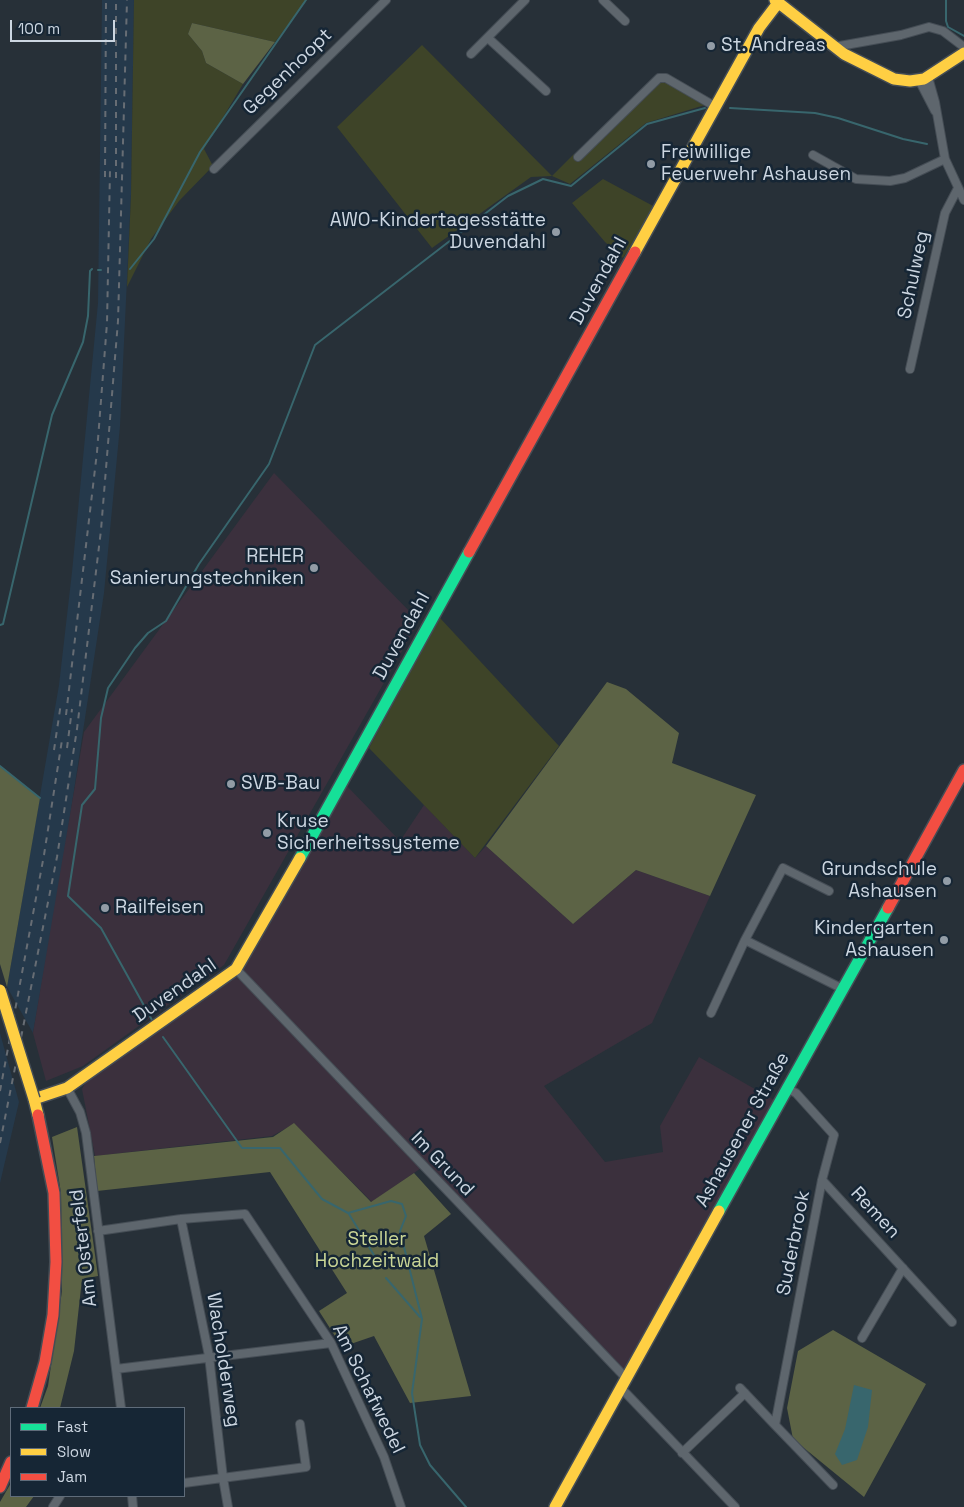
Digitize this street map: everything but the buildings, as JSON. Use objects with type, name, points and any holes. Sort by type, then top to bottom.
[{"type":"street","name":"Gegenhoopt","points":[[214,168],[386,0]]},
{"type":"street","points":[[471,54],[525,0]]},
{"type":"street","points":[[603,0],[625,21]]},
{"type":"street","points":[[777,1],[834,47],[856,62],[887,77],[905,81],[923,78],[964,53]]},
{"type":"street","name":"Duvendahl","points":[[34,1099],[67,1088],[236,969],[271,910],[759,28],[777,1]]},
{"type":"street","points":[[834,47],[901,35],[928,27],[943,31],[964,47]]},
{"type":"street","points":[[488,38],[546,91]]},
{"type":"street","points":[[578,157],[659,78],[666,78],[716,107]]},
{"type":"street","points":[[923,78],[935,102],[945,159],[957,190],[964,200]]},
{"type":"street","points":[[813,155],[856,179],[890,181],[905,178],[945,159]]},
{"type":"street","name":"Schulweg","points":[[910,369],[945,212],[957,190]]},
{"type":"street","name":"Ashausener Straße","points":[[555,1507],[964,770]]},
{"type":"street","points":[[711,1013],[745,940],[783,868],[829,891]]},
{"type":"street","points":[[745,940],[843,989]]},
{"type":"street","name":"Im Grund","points":[[236,969],[624,1383],[682,1453],[735,1507]]},
{"type":"street","points":[[0,990],[41,1124],[54,1194],[56,1262],[53,1315],[45,1362],[32,1407]]},
{"type":"street","name":"Am Osterfeld","points":[[67,1088],[80,1112],[86,1133],[121,1407]]},
{"type":"street","name":"Suderbrook","points":[[775,1425],[822,1180],[834,1135],[796,1093],[786,1088]]},
{"type":"street","name":"Remen","points":[[822,1180],[952,1322]]},
{"type":"street","name":"Am Schafwedel","points":[[98,1231],[181,1219],[245,1214],[331,1343],[384,1457],[401,1507]]},
{"type":"street","name":"Wacholderweg","points":[[181,1219],[209,1356],[228,1507]]},
{"type":"street","points":[[862,1338],[903,1268]]},
{"type":"street","points":[[116,1368],[331,1343]]},
{"type":"street","points":[[682,1453],[742,1391],[833,1485]]},
{"type":"street","points":[[185,1483],[306,1467],[300,1424]]},
{"type":"street","points":[[0,1486],[10,1464]]},
{"type":"shaded area","points":[[102,0],[134,0],[131,195],[120,426],[104,593],[61,876],[33,1033],[7,987],[59,685],[98,303]]},
{"type":"shaded area","points":[[274,473],[419,621],[224,965],[83,1066],[46,1081],[33,1033],[84,732]]},
{"type":"shaded area","points":[[346,785],[400,841],[424,805],[475,858],[486,846],[573,924],[636,870],[710,896],[652,1023],[544,1086],[605,1162],[663,1152],[660,1126],[699,1057],[774,1100],[624,1370],[424,1166],[372,1202],[294,1124],[272,1136],[95,1156],[82,1089],[89,1076],[232,979]]},
{"type":"shaded area","points":[[0,1033],[19,1102],[0,1183]]},
{"type":"shaded area","points":[[854,1385],[872,1390],[868,1427],[857,1460],[842,1465],[835,1454],[845,1429]]},
{"type":"green space","points":[[134,0],[307,0],[275,42],[192,23],[188,34],[202,51],[206,63],[243,84],[204,149],[213,166],[179,201],[151,239],[127,287],[131,195]]},
{"type":"green space","points":[[192,23],[275,42],[243,84],[206,63],[202,51],[188,34]]},
{"type":"green space","points":[[422,45],[552,176],[531,177],[432,248],[337,127]]},
{"type":"green space","points":[[665,81],[705,105],[646,123],[570,184],[552,176],[574,154],[580,160],[655,83]]},
{"type":"green space","points":[[603,179],[655,207],[623,258],[605,242],[572,203]]},
{"type":"green space","points":[[440,618],[559,746],[475,858],[369,748]]},
{"type":"green space","points":[[607,682],[626,689],[679,733],[672,763],[756,795],[710,896],[636,870],[573,924],[486,846]]},
{"type":"green space","points":[[0,766],[40,798],[7,987],[0,964]]},
{"type":"green space","name":"Steller Hochzeitwald","points":[[294,1123],[371,1202],[414,1173],[451,1214],[424,1236],[471,1396],[410,1403],[374,1336],[342,1347],[319,1311],[347,1293],[270,1172],[97,1191],[94,1156],[273,1137]]},
{"type":"green space","points":[[77,1127],[98,1276],[82,1279],[74,1351],[60,1407],[40,1407],[48,1386],[62,1291],[61,1193],[52,1137]]},
{"type":"green space","points":[[833,1330],[926,1384],[864,1497],[793,1439],[787,1408],[798,1351]]},
{"type":"green space","points":[[10,1485],[10,1497],[33,1497],[26,1507],[0,1507],[0,1502]]},
{"type":"waterway","points":[[130,269],[154,239],[200,152],[306,0]]},
{"type":"waterway","points":[[946,0],[946,21],[948,27],[964,36]]},
{"type":"waterway","points":[[152,1020],[101,928],[68,896],[82,805],[95,789],[101,718],[108,688],[135,648],[148,633],[166,621],[199,564],[269,464],[315,345],[508,196],[543,179],[571,186],[647,124],[705,108]]},
{"type":"waterway","points":[[730,108],[815,113],[838,118],[903,139],[927,144]]},
{"type":"waterway","points":[[0,625],[3,624],[52,415],[83,342],[88,316],[90,271],[92,269]]},
{"type":"waterway","points":[[0,766],[40,798]]},
{"type":"waterway","points":[[163,1037],[242,1148],[280,1148],[322,1199],[348,1213],[391,1201],[402,1204],[406,1216],[400,1231],[422,1319],[412,1393],[420,1445],[430,1465],[466,1507]]},
{"type":"waterway","points":[[349,1214],[380,1265]]},
{"type":"waterway","points":[[386,1278],[420,1317]]},
{"type":"railway","points":[[105,177],[106,0]]},
{"type":"railway","points":[[116,0],[116,178]]},
{"type":"railway","points":[[0,1143],[57,857],[77,729],[101,530],[118,321],[127,0]]},
{"type":"railway","points":[[66,715],[97,452],[107,323],[110,170]]},
{"type":"railway","points":[[54,750],[61,703]]},
{"type":"railway","points":[[67,748],[72,709]]},
{"type":"railway","points":[[0,1091],[44,855],[62,740]]},
{"type":"traffic: fast","points":[[300,858],[469,552]]},
{"type":"traffic: fast","points":[[719,1211],[888,908]]},
{"type":"traffic: slow","points":[[775,0],[844,54],[894,79],[910,81],[924,79],[964,53]]},
{"type":"traffic: slow","points":[[635,252],[759,28],[778,3]]},
{"type":"traffic: slow","points":[[38,1115],[34,1099],[67,1088],[236,969],[300,858]]},
{"type":"traffic: slow","points":[[0,990],[34,1099]]},
{"type":"traffic: slow","points":[[555,1507],[719,1211]]},
{"type":"traffic: jam","points":[[469,552],[635,252]]},
{"type":"traffic: jam","points":[[888,908],[964,770]]},
{"type":"traffic: jam","points":[[32,1407],[45,1362],[53,1315],[56,1262],[54,1193],[38,1115]]},
{"type":"traffic: jam","points":[[0,1487],[10,1464]]},
{"type":"place","name":"St. Andreas","points":[[711,46]]},
{"type":"place","name":"Freiwillige Feuerwehr Ashausen","points":[[651,164]]},
{"type":"place","name":"AWO-Kindertagesstätte Duvendahl","points":[[556,232]]},
{"type":"place","name":"REHER Sanierungstechniken","points":[[314,568]]},
{"type":"place","name":"SVB-Bau","points":[[231,784]]},
{"type":"place","name":"Kruse Sicherheitssysteme","points":[[267,833]]},
{"type":"place","name":"Grundschule Ashausen","points":[[947,881]]},
{"type":"place","name":"Railfeisen","points":[[105,908]]},
{"type":"place","name":"Kindergarten Ashausen","points":[[944,940]]}]
